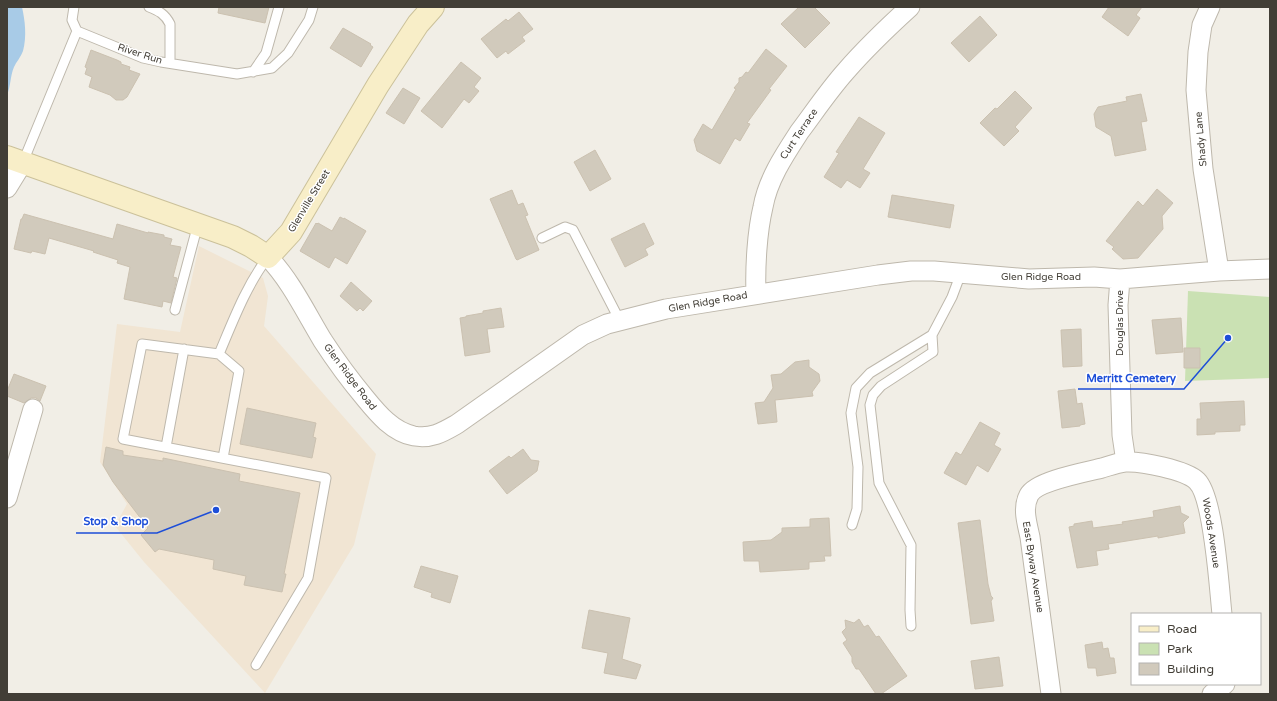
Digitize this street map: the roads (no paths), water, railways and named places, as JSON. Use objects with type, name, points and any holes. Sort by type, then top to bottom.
[{"type":"main road","name":"Glenville Street","points":[[268,257],[291,232],[378,85],[418,24],[433,7]]},
{"type":"main road","points":[[15,160],[233,237],[268,257]]},
{"type":"street","name":"Curt Terrace","points":[[756,294],[755,277],[763,206],[770,183],[783,157],[818,106],[846,71],[882,32],[910,7]]},
{"type":"street","name":"Shady Lane","points":[[1210,7],[1202,25],[1198,52],[1196,90],[1203,169],[1219,271]]},
{"type":"street","points":[[7,188],[15,160]]},
{"type":"street","name":"Glen Ridge Road","points":[[268,257],[287,280],[324,342],[347,376],[378,413],[398,431],[423,437],[439,435],[457,424],[583,335],[607,324],[666,309],[911,271],[961,273],[1029,279],[1094,276],[1120,279],[1219,271],[1270,269]]},
{"type":"street","name":"Douglas Drive","points":[[1120,279],[1118,305],[1122,435],[1126,462]]},
{"type":"street","points":[[7,498],[33,409]]},
{"type":"street","name":"Woods Avenue","points":[[1126,462],[1178,470],[1198,481],[1207,497],[1213,533],[1222,613]]},
{"type":"street","name":"East Byway Avenue","points":[[1051,694],[1030,537],[1025,512],[1029,494],[1036,488],[1058,479],[1126,462]]},
{"type":"street","points":[[1212,694],[1224,685]]},
{"type":"lane","points":[[15,160],[77,31],[72,20],[74,7]]},
{"type":"lane","points":[[149,7],[160,11],[167,18],[170,24],[170,63]]},
{"type":"lane","points":[[252,72],[266,54],[279,7]]},
{"type":"lane","name":"River Run","points":[[77,31],[143,58],[237,74],[272,68],[288,53],[309,20],[313,7]]},
{"type":"lane","points":[[174,310],[198,224]]},
{"type":"lane","points":[[542,238],[566,227],[573,230],[620,320]]},
{"type":"lane","points":[[219,354],[234,316],[258,271],[268,257]]},
{"type":"lane","points":[[911,626],[911,546],[879,483],[870,405],[873,395],[880,386],[933,352],[932,336],[952,297],[961,273]]},
{"type":"lane","points":[[852,525],[857,509],[858,467],[851,413],[856,388],[870,373],[932,336]]},
{"type":"lane","points":[[223,458],[239,371],[219,354],[142,344],[123,439],[326,478],[308,578],[256,665]]},
{"type":"lane","points":[[166,447],[184,349]]},
{"type":"water","points":[[7,7],[22,7],[25,23],[25,34],[23,51],[13,70],[7,95]]},
{"type":"place","name":"Merritt Cemetery","points":[[1228,338]]},
{"type":"place","name":"Stop & Shop","points":[[216,510]]}]
